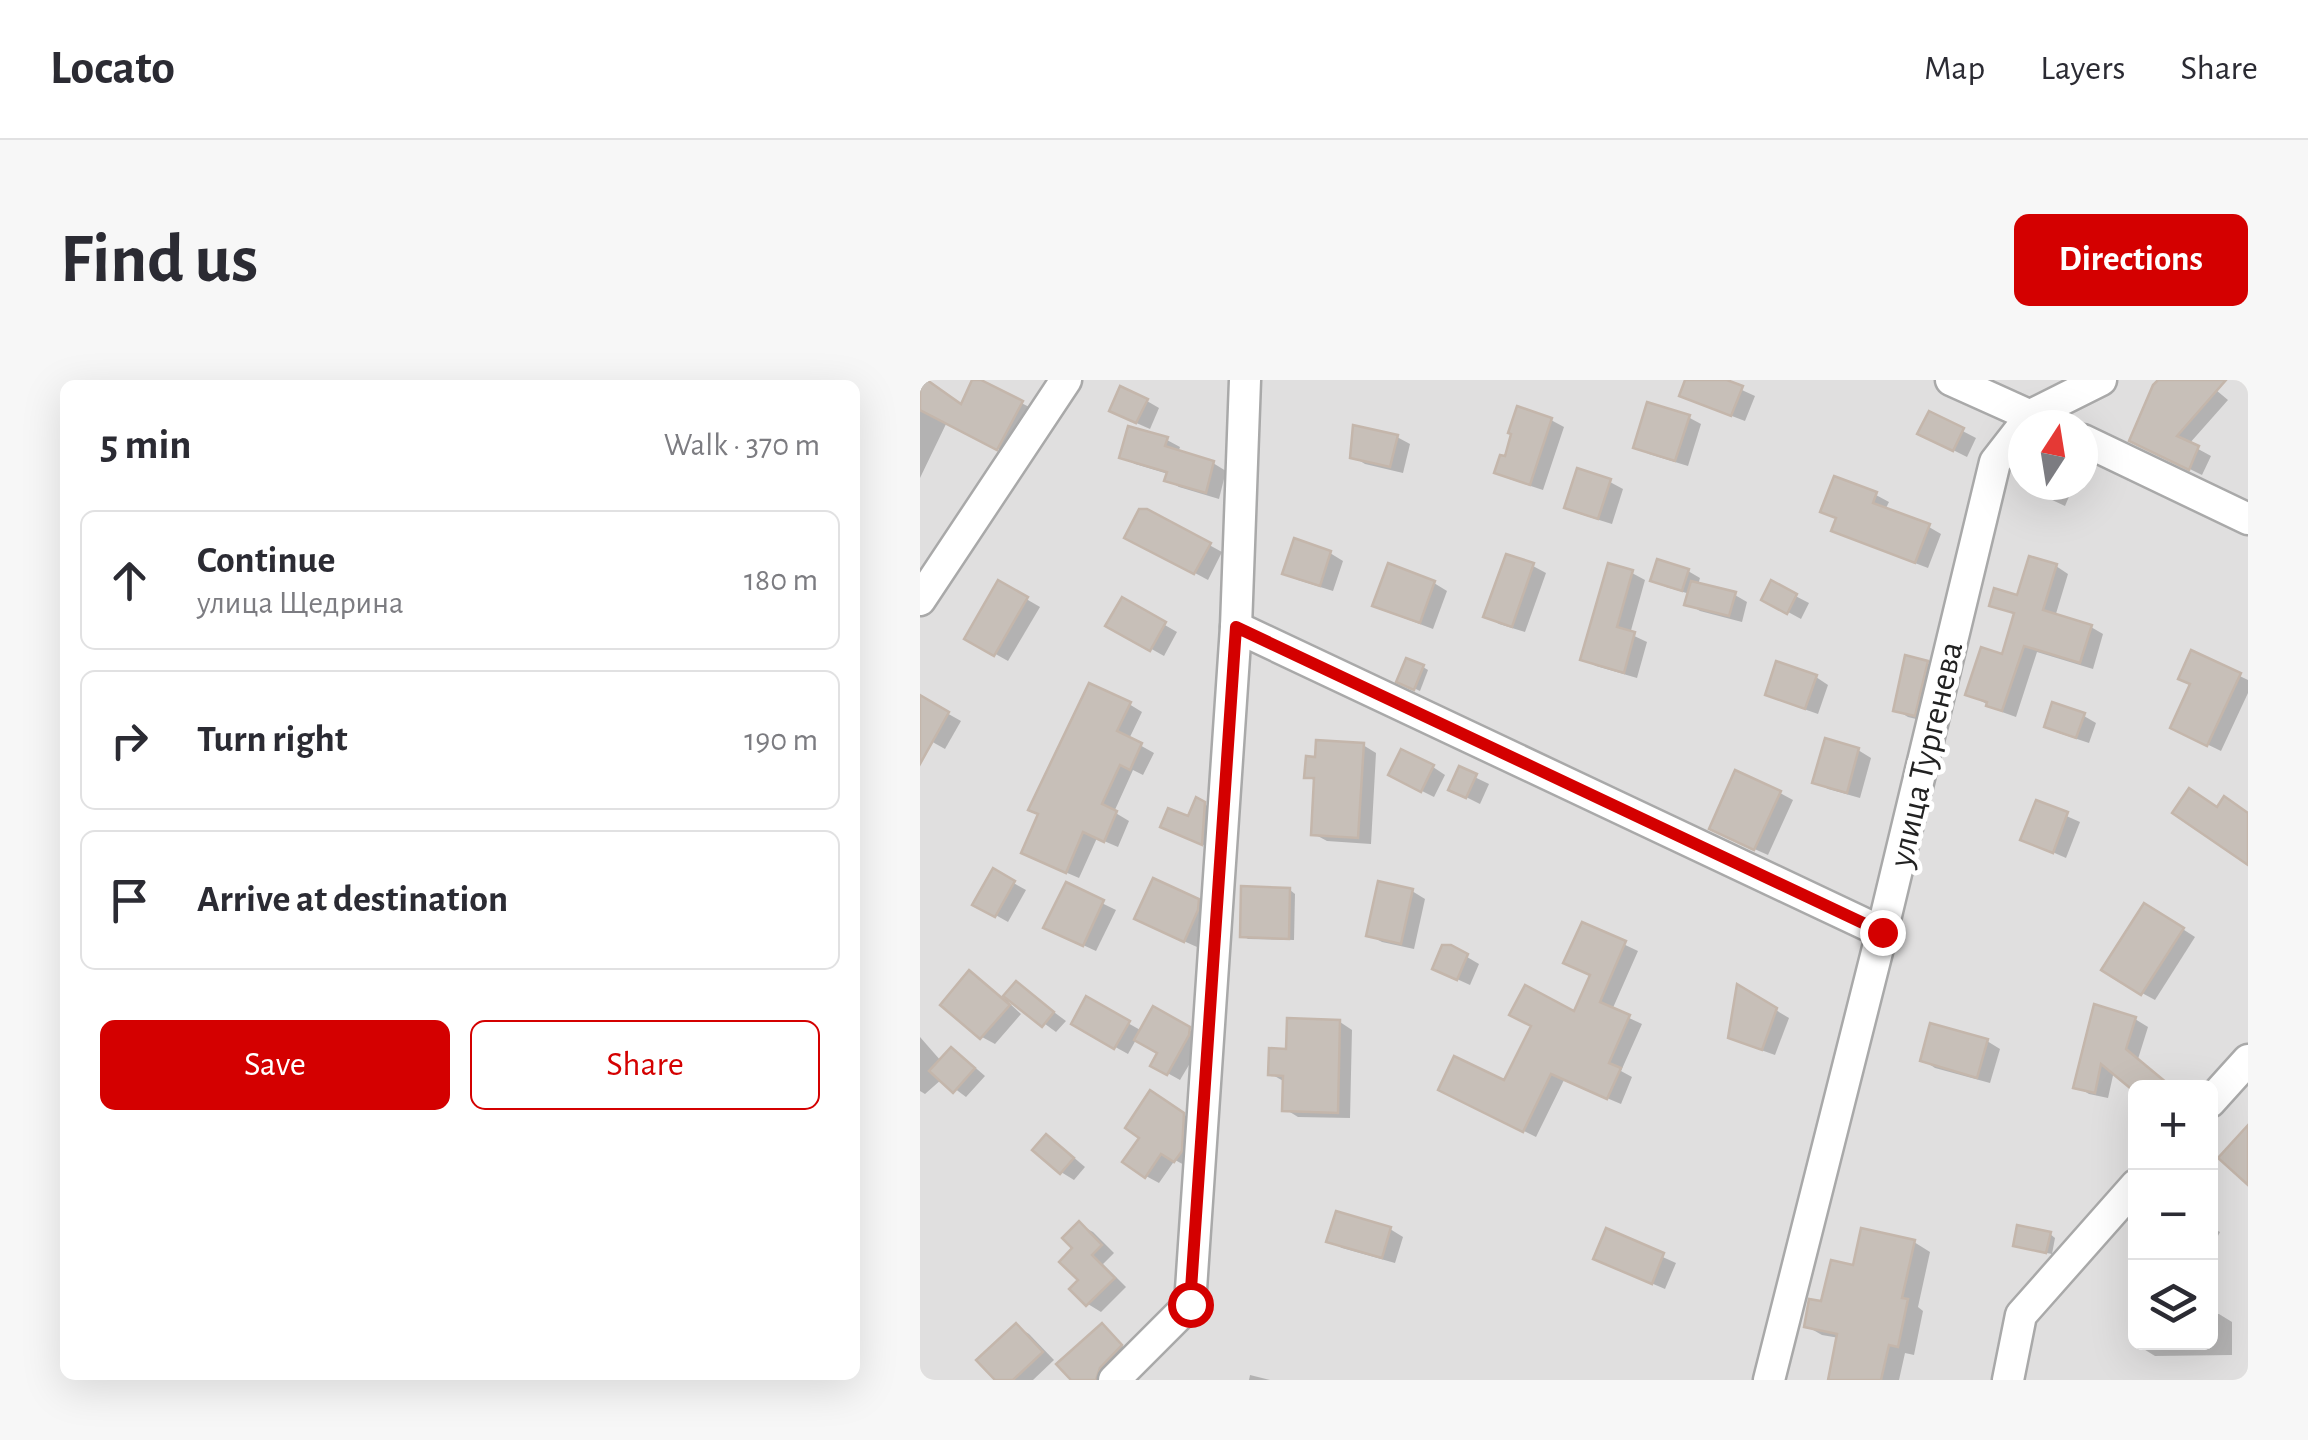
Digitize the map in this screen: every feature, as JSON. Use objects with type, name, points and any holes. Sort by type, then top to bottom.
[{"type":"street","points":[[920,600],[1066,380]]},
{"type":"street","points":[[1114,1380],[1190,1304],[1236,627],[1244,380]]},
{"type":"street","points":[[1950,380],[2008,410]]},
{"type":"street","points":[[2053,410],[2101,380]]},
{"type":"street","points":[[2098,447],[2248,520]]},
{"type":"street","name":"улица Тургенева","points":[[1769,1380],[1995,462],[2008,448]]},
{"type":"street","points":[[1236,627],[1882,932]]},
{"type":"street","points":[[2218,1093],[2248,1060]]},
{"type":"street","points":[[2008,1380],[2021,1315],[2128,1194]]},
{"type":"shaded area","points":[[920,380],[2248,380],[2248,1380],[920,1380]]},
{"type":"building","points":[[920,380],[927,380],[961,404],[972,380],[981,380],[1023,401],[997,450],[920,410]]},
{"type":"building","points":[[1685,380],[1727,380],[1743,386],[1731,416],[1679,396]]},
{"type":"building","points":[[2158,380],[2226,380],[2177,436],[2199,446],[2189,470],[2129,441]]},
{"type":"building","points":[[1120,386],[1148,399],[1136,423],[1109,411]]},
{"type":"building","points":[[1647,402],[1690,415],[1675,461],[1633,448]]},
{"type":"building","points":[[1517,406],[1552,418],[1530,485],[1494,473],[1500,455],[1505,456]]},
{"type":"building","points":[[1929,411],[1964,428],[1953,451],[1917,434]]},
{"type":"building","points":[[1353,425],[1398,435],[1390,467],[1350,458]]},
{"type":"building","points":[[1128,426],[1168,437],[1165,446],[1214,461],[1206,493],[1164,481],[1167,472],[1119,458]]},
{"type":"building","points":[[1577,468],[1611,479],[1598,519],[1564,508]]},
{"type":"building","points":[[1834,476],[1877,492],[1873,503],[1930,524],[1915,563],[1831,531],[1836,518],[1820,512]]},
{"type":"building","points":[[1139,509],[1147,509],[1211,543],[1194,574],[1124,538]]},
{"type":"building","points":[[1294,538],[1331,551],[1320,586],[1282,574]]},
{"type":"building","points":[[1506,554],[1534,563],[1512,627],[1483,617]]},
{"type":"building","points":[[2029,556],[2057,564],[2043,610],[2092,625],[2080,663],[2024,646],[2002,711],[1965,695],[1981,647],[2002,654],[2014,613],[1989,606],[1994,588],[2017,595]]},
{"type":"building","points":[[1657,559],[1689,569],[1682,591],[1650,581]]},
{"type":"building","points":[[1388,563],[1435,581],[1420,623],[1372,606]]},
{"type":"building","points":[[1608,563],[1633,570],[1617,627],[1635,632],[1624,673],[1580,660]]},
{"type":"building","points":[[998,580],[1028,597],[994,656],[964,639]]},
{"type":"building","points":[[1771,580],[1797,594],[1787,614],[1761,600]]},
{"type":"building","points":[[1691,581],[1736,592],[1729,616],[1684,605]]},
{"type":"building","points":[[1122,597],[1166,622],[1150,651],[1105,626]]},
{"type":"building","points":[[2191,650],[2241,673],[2207,746],[2170,728],[2190,684],[2178,679]]},
{"type":"building","points":[[1905,655],[1928,661],[1915,716],[1893,711]]},
{"type":"building","points":[[1406,658],[1424,665],[1414,690],[1396,682]]},
{"type":"building","points":[[1776,661],[1817,675],[1805,709],[1765,695]]},
{"type":"building","points":[[1089,683],[1131,702],[1117,731],[1142,743],[1130,770],[1120,765],[1102,804],[1117,811],[1104,842],[1083,832],[1066,873],[1021,853],[1038,814],[1028,810]]},
{"type":"building","points":[[920,695],[949,712],[920,764]]},
{"type":"building","points":[[2052,702],[2085,713],[2076,738],[2044,727]]},
{"type":"building","points":[[1825,738],[1859,748],[1847,793],[1812,783]]},
{"type":"building","points":[[1316,740],[1364,743],[1358,838],[1311,835],[1314,778],[1304,778],[1306,756],[1315,757]]},
{"type":"building","points":[[1401,749],[1434,765],[1421,792],[1388,775]]},
{"type":"building","points":[[1459,766],[1477,774],[1466,798],[1448,790]]},
{"type":"building","points":[[1735,770],[1781,791],[1754,850],[1709,829]]},
{"type":"building","points":[[2189,788],[2217,807],[2224,796],[2248,813],[2248,865],[2172,813]]},
{"type":"building","points":[[1196,797],[1205,802],[1202,845],[1160,827],[1168,808],[1188,816]]},
{"type":"building","points":[[2036,800],[2068,812],[2053,853],[2020,840]]},
{"type":"building","points":[[993,868],[1015,881],[995,917],[972,905]]},
{"type":"building","points":[[1153,878],[1199,899],[1184,942],[1134,919]]},
{"type":"building","points":[[1378,881],[1413,889],[1401,944],[1366,936]]},
{"type":"building","points":[[1066,882],[1104,900],[1083,946],[1043,928]]},
{"type":"building","points":[[1241,886],[1290,888],[1289,939],[1240,937]]},
{"type":"building","points":[[2144,903],[2184,928],[2141,995],[2101,970]]},
{"type":"building","points":[[1582,922],[1626,941],[1600,1002],[1630,1015],[1609,1063],[1621,1068],[1607,1099],[1551,1074],[1523,1132],[1438,1090],[1454,1056],[1504,1080],[1531,1026],[1509,1015],[1525,985],[1574,1011],[1590,975],[1563,963]]},
{"type":"building","points":[[1442,945],[1468,954],[1457,980],[1432,969]]},
{"type":"building","points":[[969,970],[1010,1005],[980,1039],[940,1005]]},
{"type":"building","points":[[1016,981],[1054,1012],[1042,1027],[1003,996]]},
{"type":"building","points":[[1737,984],[1777,1008],[1762,1050],[1728,1038]]},
{"type":"building","points":[[1086,996],[1130,1021],[1114,1049],[1071,1024]]},
{"type":"building","points":[[2094,1004],[2136,1017],[2126,1049],[2163,1080],[2128,1080],[2128,1086],[2101,1064],[2095,1093],[2073,1088]]},
{"type":"building","points":[[1153,1006],[1190,1027],[1167,1075],[1150,1066],[1157,1053],[1134,1040]]},
{"type":"building","points":[[1287,1018],[1340,1020],[1338,1113],[1282,1111],[1283,1076],[1268,1075],[1269,1048],[1286,1049]]},
{"type":"building","points":[[1930,1023],[1988,1039],[1977,1078],[1920,1061]]},
{"type":"building","points":[[951,1047],[975,1068],[953,1093],[929,1071]]},
{"type":"building","points":[[1150,1090],[1184,1113],[1182,1151],[1174,1162],[1161,1154],[1145,1178],[1122,1162],[1139,1138],[1125,1128]]},
{"type":"building","points":[[2248,1125],[2248,1185],[2218,1158]]},
{"type":"building","points":[[1046,1134],[1074,1158],[1060,1174],[1032,1150]]},
{"type":"building","points":[[1336,1211],[1391,1227],[1382,1258],[1326,1242]]},
{"type":"building","points":[[1079,1221],[1102,1245],[1092,1255],[1115,1278],[1086,1306],[1069,1289],[1078,1280],[1059,1262],[1072,1248],[1062,1238]]},
{"type":"building","points":[[2017,1225],[2051,1232],[2046,1253],[2013,1246]]},
{"type":"building","points":[[1606,1228],[1664,1253],[1652,1284],[1593,1259]]},
{"type":"building","points":[[1861,1228],[1915,1240],[1902,1298],[1908,1299],[1898,1347],[1889,1345],[1881,1380],[1828,1380],[1837,1334],[1804,1327],[1809,1299],[1821,1301],[1831,1260],[1853,1265]]},
{"type":"building","points":[[1016,1323],[1043,1352],[1013,1380],[995,1380],[976,1360]]},
{"type":"building","points":[[1102,1323],[1122,1345],[1100,1368],[1096,1380],[1071,1380],[1056,1364]]},
{"type":"route","points":[[1190,1304],[1236,627],[1882,932]]}]
